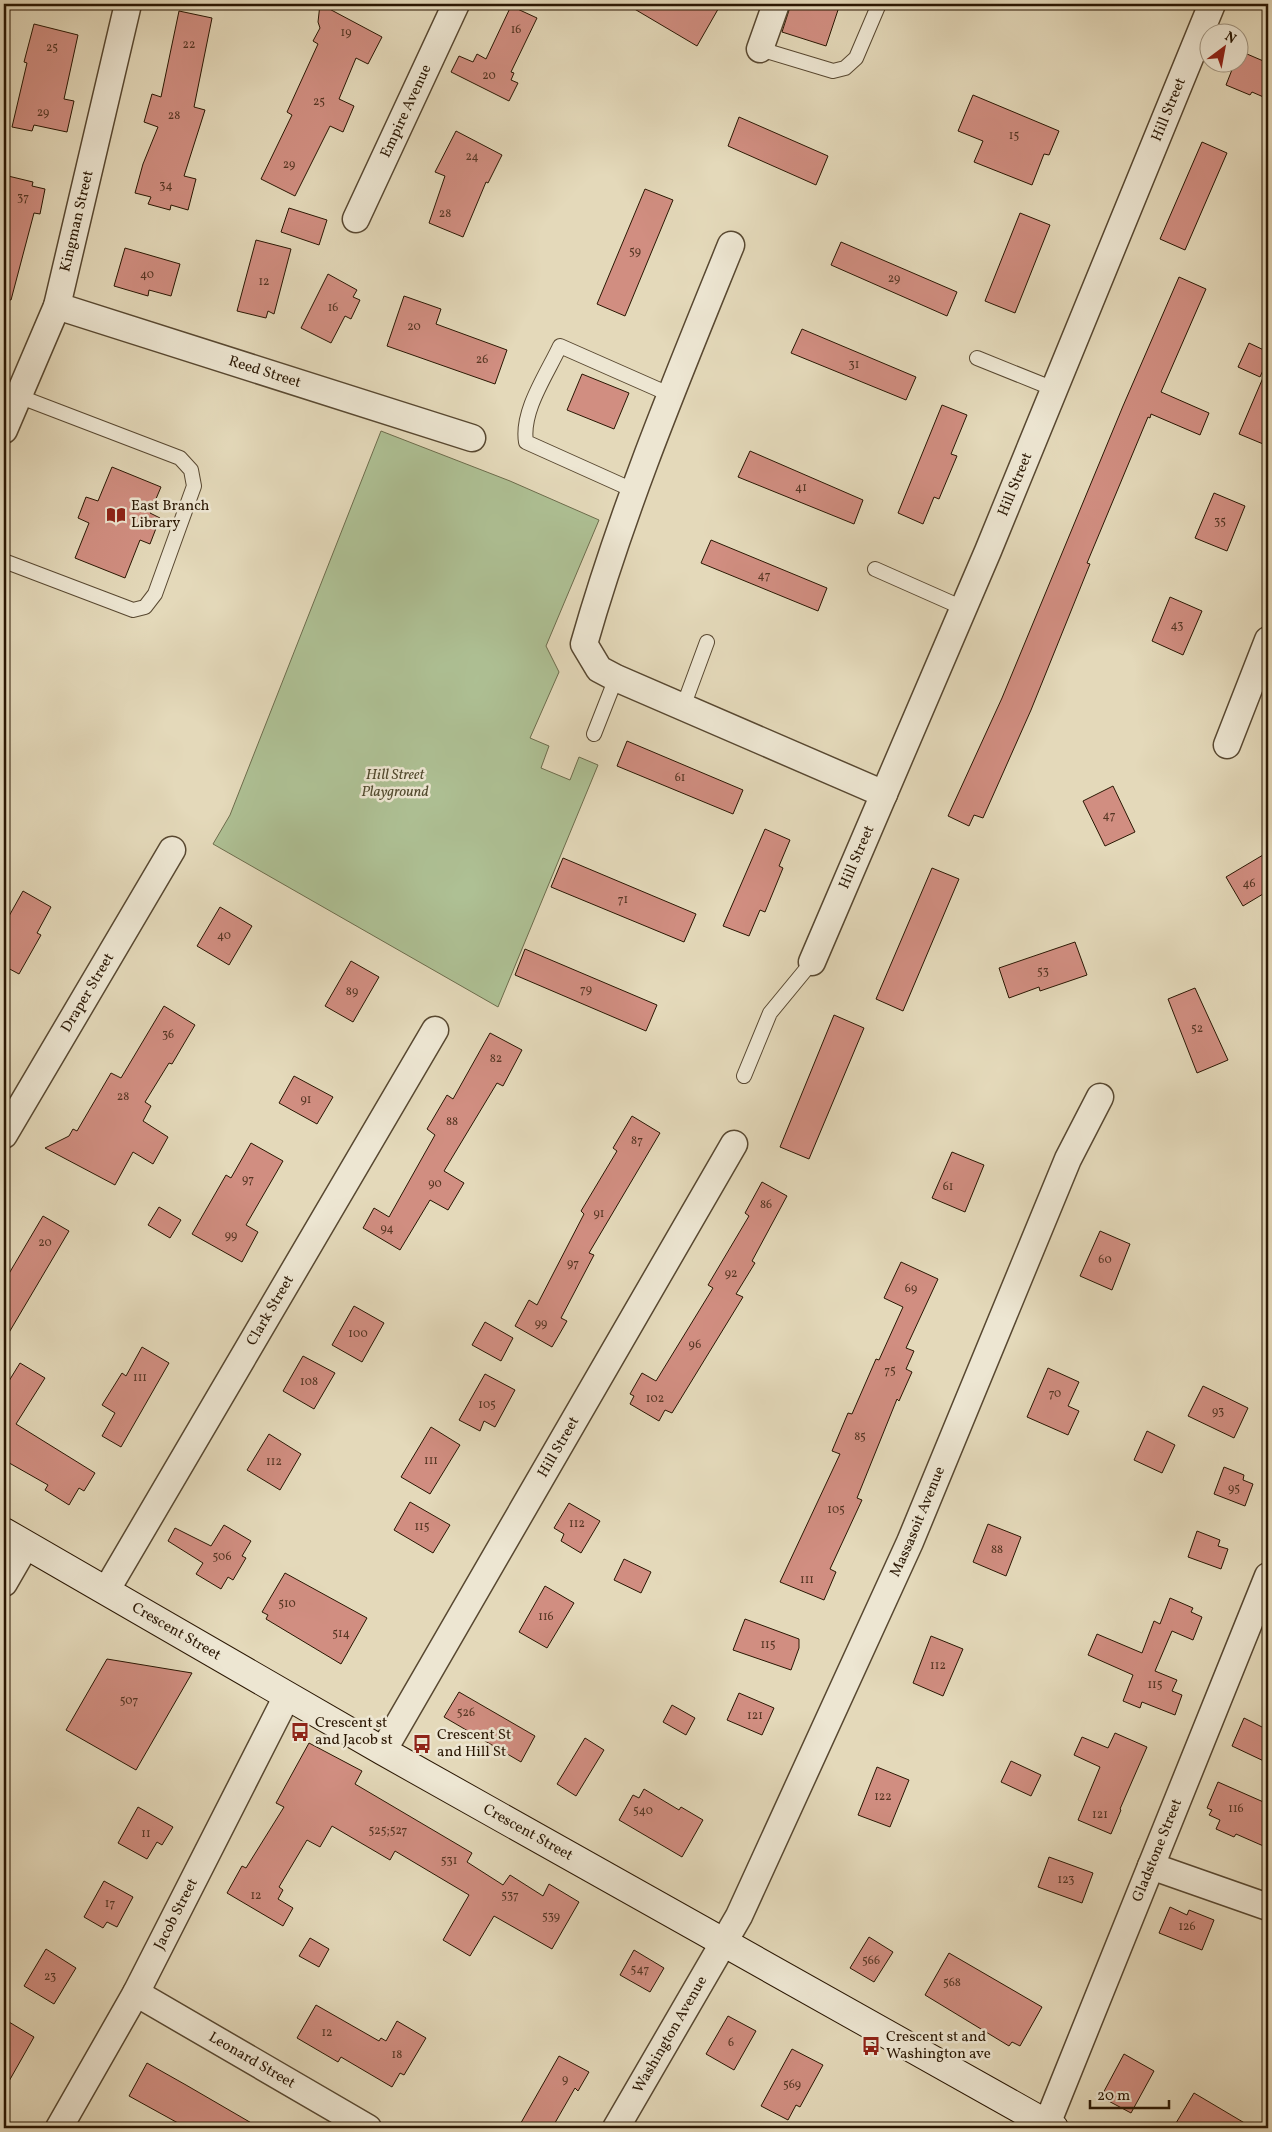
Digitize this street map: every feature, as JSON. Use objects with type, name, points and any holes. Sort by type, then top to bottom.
[{"type":"main road","name":"Crescent Street","points":[[15,1539],[286,1696],[1050,2126]]},
{"type":"street","name":"Kingman Street","points":[[4,430],[57,306],[128,4]]},
{"type":"street","name":"Empire Avenue","points":[[356,219],[456,4]]},
{"type":"street","points":[[760,49],[776,4]]},
{"type":"street","name":"Hill Street","points":[[812,962],[963,608],[1212,4]]},
{"type":"street","points":[[731,246],[635,490],[584,644],[599,669],[616,678],[884,794]]},
{"type":"street","name":"Reed Street","points":[[57,306],[472,438]]},
{"type":"street","points":[[1227,745],[1268,640]]},
{"type":"street","name":"Draper Street","points":[[4,1135],[172,850]]},
{"type":"street","name":"Clark Street","points":[[106,1591],[435,1030]]},
{"type":"street","name":"Massasoit Avenue","points":[[724,1942],[739,1916],[910,1542],[1068,1160],[1100,1097]]},
{"type":"street","name":"Hill Street","points":[[383,1751],[734,1144]]},
{"type":"street","points":[[4,1583],[15,1539]]},
{"type":"street","name":"Gladstone Street","points":[[1050,2126],[1151,1866],[1268,1576]]},
{"type":"street","name":"Jacob Street","points":[[58,2128],[136,1993],[286,1696]]},
{"type":"street","points":[[1151,1866],[1268,1907]]},
{"type":"street","name":"Washington Avenue","points":[[616,2128],[724,1942]]},
{"type":"street","name":"Leonard Street","points":[[136,1993],[368,2128]]},
{"type":"lane","points":[[760,49],[833,71],[845,68],[856,58],[879,4]]},
{"type":"lane","points":[[635,490],[526,442],[524,430],[527,415],[560,346],[671,395]]},
{"type":"lane","points":[[977,358],[1054,390]]},
{"type":"lane","points":[[4,560],[133,610],[144,607],[155,594],[194,486],[191,470],[180,458],[18,396]]},
{"type":"lane","points":[[875,569],[963,608]]},
{"type":"lane","points":[[684,707],[707,642]]},
{"type":"lane","points":[[594,734],[616,678]]},
{"type":"lane","points":[[744,1076],[770,1013],[812,962]]},
{"type":"green space","name":"Hill Street Playground","points":[[381,431],[510,481],[599,520],[546,646],[559,672],[530,738],[549,746],[541,768],[570,780],[579,757],[598,765],[498,1007],[213,844],[230,815]]},
{"type":"building","points":[[320,4],[382,37],[368,64],[356,58],[339,99],[354,106],[343,132],[330,126],[295,196],[261,179],[292,115],[287,112],[318,44],[313,41],[320,28],[318,22]]},
{"type":"building","points":[[626,4],[721,4],[697,46]]},
{"type":"building","points":[[791,4],[840,4],[826,46],[782,32]]},
{"type":"building","points":[[511,6],[537,18],[511,72],[514,73],[511,80],[518,83],[509,101],[451,72],[459,56],[473,62],[477,54],[486,59]]},
{"type":"building","points":[[179,11],[212,18],[194,107],[205,110],[184,176],[196,179],[188,210],[171,205],[170,210],[148,204],[151,197],[135,193],[143,164],[158,127],[144,122],[152,94],[161,97]]},
{"type":"building","points":[[34,24],[78,35],[64,99],[74,101],[67,132],[34,125],[32,131],[12,127],[27,63],[24,62]]},
{"type":"building","points":[[1250,55],[1268,63],[1268,99],[1252,92],[1250,95],[1226,85],[1231,72],[1250,72]]},
{"type":"building","points":[[973,95],[1059,131],[1049,155],[1044,154],[1032,185],[974,162],[983,141],[958,131]]},
{"type":"building","points":[[739,117],[828,156],[816,185],[728,146]]},
{"type":"building","points":[[456,131],[502,155],[488,183],[486,182],[463,237],[429,223],[445,176],[435,172]]},
{"type":"building","points":[[1202,142],[1227,153],[1185,250],[1160,239]]},
{"type":"building","points":[[4,175],[33,182],[32,186],[45,189],[40,214],[34,213],[11,300],[4,299]]},
{"type":"building","points":[[645,189],[673,200],[625,316],[597,304]]},
{"type":"building","points":[[289,208],[327,220],[319,245],[281,232]]},
{"type":"building","points":[[1020,213],[1050,225],[1015,313],[985,301]]},
{"type":"building","points":[[256,240],[291,249],[274,314],[268,311],[266,318],[237,311]]},
{"type":"building","points":[[841,242],[957,292],[947,316],[831,265]]},
{"type":"building","points":[[125,248],[180,264],[171,296],[149,290],[148,296],[114,286]]},
{"type":"building","points":[[328,274],[357,290],[353,297],[360,300],[351,319],[345,316],[331,343],[301,328]]},
{"type":"building","points":[[1179,277],[1206,289],[1161,392],[1209,413],[1200,435],[1151,414],[1150,418],[1148,417],[1087,563],[1090,564],[1031,710],[983,818],[974,815],[969,826],[948,816],[1002,698],[1123,406]]},
{"type":"building","points":[[404,296],[441,309],[436,324],[507,350],[495,384],[387,346]]},
{"type":"building","points":[[802,329],[916,377],[906,400],[791,353]]},
{"type":"building","points":[[1249,343],[1268,352],[1268,359],[1260,377],[1238,367]]},
{"type":"building","points":[[1268,366],[1268,446],[1239,434]]},
{"type":"building","points":[[582,374],[629,393],[614,429],[567,410]]},
{"type":"building","points":[[942,405],[967,415],[951,454],[957,456],[939,499],[934,497],[923,524],[898,513]]},
{"type":"building","points":[[750,451],[863,500],[854,524],[738,477]]},
{"type":"building","points":[[112,467],[161,487],[150,513],[160,518],[150,544],[140,540],[125,578],[75,558],[89,523],[78,518],[86,497],[98,501]]},
{"type":"building","points":[[1214,493],[1245,506],[1227,551],[1195,538]]},
{"type":"building","points":[[711,540],[827,588],[818,611],[701,563]]},
{"type":"building","points":[[1170,597],[1202,611],[1183,655],[1152,641]]},
{"type":"building","points":[[627,741],[743,790],[733,814],[617,766]]},
{"type":"building","points":[[1113,786],[1135,832],[1105,846],[1083,801]]},
{"type":"building","points":[[765,829],[790,840],[779,866],[783,868],[765,912],[760,910],[749,936],[723,926]]},
{"type":"building","points":[[1268,852],[1268,891],[1243,906],[1226,877]]},
{"type":"building","points":[[563,858],[696,914],[684,942],[551,887]]},
{"type":"building","points":[[932,868],[959,879],[903,1011],[876,999]]},
{"type":"building","points":[[23,891],[51,907],[37,933],[41,935],[19,974],[4,966],[4,925]]},
{"type":"building","points":[[220,907],[252,926],[229,965],[197,946]]},
{"type":"building","points":[[1075,942],[1087,975],[1040,991],[1039,987],[1009,998],[999,968]]},
{"type":"building","points":[[525,949],[657,1005],[646,1031],[515,975]]},
{"type":"building","points":[[351,961],[379,977],[353,1022],[325,1006]]},
{"type":"building","points":[[1195,988],[1228,1060],[1197,1073],[1168,999]]},
{"type":"building","points":[[164,1006],[195,1025],[172,1064],[169,1063],[145,1102],[151,1106],[143,1121],[168,1137],[153,1164],[133,1152],[115,1185],[45,1148],[69,1136],[73,1129],[77,1131],[111,1073],[121,1078]]},
{"type":"building","points":[[834,1015],[864,1028],[809,1159],[780,1147]]},
{"type":"building","points":[[490,1033],[522,1050],[503,1086],[497,1083],[444,1171],[464,1183],[448,1210],[430,1200],[400,1250],[363,1228],[374,1208],[389,1217],[435,1135],[427,1129],[447,1095],[453,1099]]},
{"type":"building","points":[[294,1076],[333,1097],[317,1124],[279,1103]]},
{"type":"building","points":[[632,1116],[660,1133],[589,1253],[594,1255],[561,1318],[567,1321],[552,1347],[515,1326],[529,1300],[537,1305],[584,1214],[581,1211],[617,1151],[613,1148]]},
{"type":"building","points":[[251,1143],[283,1161],[246,1225],[258,1232],[242,1262],[192,1234],[226,1175],[231,1178]]},
{"type":"building","points":[[952,1152],[984,1165],[965,1212],[932,1198]]},
{"type":"building","points":[[762,1182],[787,1196],[752,1261],[755,1263],[736,1294],[743,1297],[672,1413],[665,1410],[659,1421],[630,1404],[634,1396],[630,1394],[642,1373],[656,1381],[713,1288],[708,1285],[749,1216],[745,1213]]},
{"type":"building","points":[[159,1207],[181,1220],[170,1238],[148,1225]]},
{"type":"building","points":[[43,1216],[69,1231],[4,1341],[4,1282]]},
{"type":"building","points":[[1100,1231],[1130,1244],[1112,1290],[1080,1276]]},
{"type":"building","points":[[901,1262],[938,1279],[906,1348],[914,1351],[906,1369],[912,1372],[899,1401],[897,1399],[857,1498],[862,1500],[830,1569],[836,1572],[824,1600],[780,1582],[840,1454],[832,1451],[848,1413],[852,1414],[876,1359],[879,1360],[903,1307],[884,1298]]},
{"type":"building","points":[[354,1306],[384,1323],[362,1362],[332,1345]]},
{"type":"building","points":[[485,1322],[513,1338],[501,1361],[472,1345]]},
{"type":"building","points":[[142,1347],[169,1363],[121,1447],[102,1436],[115,1413],[102,1405],[122,1373],[126,1376]]},
{"type":"building","points":[[303,1356],[335,1373],[314,1409],[283,1391]]},
{"type":"building","points":[[20,1363],[45,1378],[16,1424],[95,1473],[84,1491],[79,1488],[69,1505],[45,1490],[48,1485],[4,1460],[4,1389]]},
{"type":"building","points":[[1048,1368],[1079,1382],[1068,1406],[1079,1411],[1068,1435],[1027,1417]]},
{"type":"building","points":[[485,1374],[515,1390],[495,1427],[484,1421],[480,1431],[459,1420]]},
{"type":"building","points":[[1203,1386],[1248,1408],[1234,1438],[1188,1416]]},
{"type":"building","points":[[431,1427],[460,1445],[430,1494],[401,1477]]},
{"type":"building","points":[[1147,1431],[1175,1445],[1162,1473],[1134,1460]]},
{"type":"building","points":[[269,1434],[301,1454],[280,1490],[247,1470]]},
{"type":"building","points":[[1224,1467],[1244,1475],[1243,1480],[1253,1484],[1245,1506],[1214,1494]]},
{"type":"building","points":[[410,1502],[450,1525],[433,1553],[394,1530]]},
{"type":"building","points":[[569,1503],[600,1521],[581,1553],[561,1541],[564,1534],[554,1528]]},
{"type":"building","points":[[988,1524],[1021,1537],[1006,1576],[973,1562]]},
{"type":"building","points":[[224,1525],[251,1541],[242,1556],[246,1558],[233,1580],[228,1577],[221,1589],[196,1574],[203,1563],[168,1541],[175,1528],[211,1546]]},
{"type":"building","points":[[1197,1531],[1220,1540],[1218,1546],[1228,1549],[1221,1569],[1188,1557]]},
{"type":"building","points":[[624,1559],[651,1572],[641,1593],[614,1580]]},
{"type":"building","points":[[285,1573],[367,1618],[341,1664],[266,1619],[268,1615],[262,1612]]},
{"type":"building","points":[[545,1586],[574,1603],[547,1648],[519,1632]]},
{"type":"building","points":[[1170,1598],[1193,1608],[1191,1612],[1202,1617],[1193,1640],[1172,1631],[1155,1671],[1177,1680],[1172,1691],[1182,1695],[1175,1715],[1142,1702],[1140,1708],[1123,1701],[1133,1675],[1088,1655],[1097,1634],[1142,1653],[1154,1621],[1160,1624]]},
{"type":"building","points":[[745,1619],[799,1639],[799,1648],[791,1670],[733,1650]]},
{"type":"building","points":[[931,1636],[963,1649],[943,1696],[913,1683]]},
{"type":"building","points":[[107,1659],[192,1673],[136,1770],[66,1730]]},
{"type":"building","points":[[459,1692],[535,1736],[521,1762],[444,1717]]},
{"type":"building","points":[[739,1693],[774,1708],[762,1735],[727,1720]]},
{"type":"building","points":[[672,1705],[695,1718],[686,1735],[663,1722]]},
{"type":"building","points":[[1244,1718],[1268,1730],[1268,1763],[1232,1746]]},
{"type":"building","points":[[1115,1733],[1147,1747],[1111,1834],[1078,1820],[1100,1767],[1074,1755],[1082,1737],[1108,1748]]},
{"type":"building","points":[[585,1738],[604,1750],[576,1796],[557,1784]]},
{"type":"building","points":[[309,1743],[362,1771],[355,1784],[472,1853],[467,1862],[503,1885],[510,1875],[543,1896],[549,1884],[579,1902],[552,1949],[494,1916],[470,1956],[443,1940],[469,1895],[395,1851],[390,1860],[332,1826],[320,1847],[307,1840],[279,1887],[283,1890],[278,1899],[293,1908],[283,1926],[227,1893],[242,1866],[246,1868],[284,1807],[276,1803]]},
{"type":"building","points":[[1011,1761],[1041,1775],[1031,1796],[1001,1782]]},
{"type":"building","points":[[877,1767],[909,1780],[890,1827],[858,1815]]},
{"type":"building","points":[[1218,1782],[1268,1804],[1268,1848],[1236,1834],[1234,1837],[1216,1829],[1220,1820],[1209,1815],[1212,1810],[1207,1808]]},
{"type":"building","points":[[644,1789],[679,1810],[681,1807],[703,1820],[682,1857],[619,1820],[633,1795],[639,1798]]},
{"type":"building","points":[[138,1807],[173,1827],[162,1845],[157,1842],[147,1859],[118,1843]]},
{"type":"building","points":[[1049,1857],[1093,1873],[1082,1903],[1038,1887]]},
{"type":"building","points":[[104,1881],[133,1897],[117,1927],[107,1922],[103,1928],[84,1917]]},
{"type":"building","points":[[1170,1907],[1187,1915],[1189,1910],[1214,1920],[1202,1950],[1159,1933]]},
{"type":"building","points":[[869,1937],[893,1952],[874,1982],[850,1968]]},
{"type":"building","points":[[310,1938],[329,1949],[319,1967],[299,1956]]},
{"type":"building","points":[[46,1949],[76,1968],[54,2004],[24,1986]]},
{"type":"building","points":[[634,1950],[664,1968],[650,1992],[620,1975]]},
{"type":"building","points":[[949,1953],[1042,2007],[1020,2046],[1012,2042],[1009,2046],[925,1995]]},
{"type":"building","points":[[316,2005],[379,2041],[381,2038],[386,2041],[397,2021],[426,2038],[404,2075],[400,2073],[392,2087],[341,2057],[338,2062],[297,2038]]},
{"type":"building","points":[[728,2016],[756,2031],[734,2070],[706,2054]]},
{"type":"building","points":[[4,2019],[34,2037],[4,2090]]},
{"type":"building","points":[[792,2049],[823,2065],[800,2107],[796,2105],[788,2120],[761,2106]]},
{"type":"building","points":[[1124,2054],[1154,2071],[1131,2113],[1101,2097]]},
{"type":"building","points":[[559,2056],[589,2072],[578,2091],[575,2088],[552,2128],[518,2128]]},
{"type":"building","points":[[147,2063],[260,2128],[187,2128],[129,2096]]},
{"type":"building","points":[[1194,2093],[1253,2128],[1173,2128]]},
{"type":"place","name":"East Branch Library","points":[[116,515]]},
{"type":"place","name":"Crescent st and Jacob st","points":[[300,1732]]},
{"type":"place","name":"Crescent St and Hill St","points":[[422,1744]]},
{"type":"place","name":"Crescent st and Washington ave","points":[[871,2046]]}]
